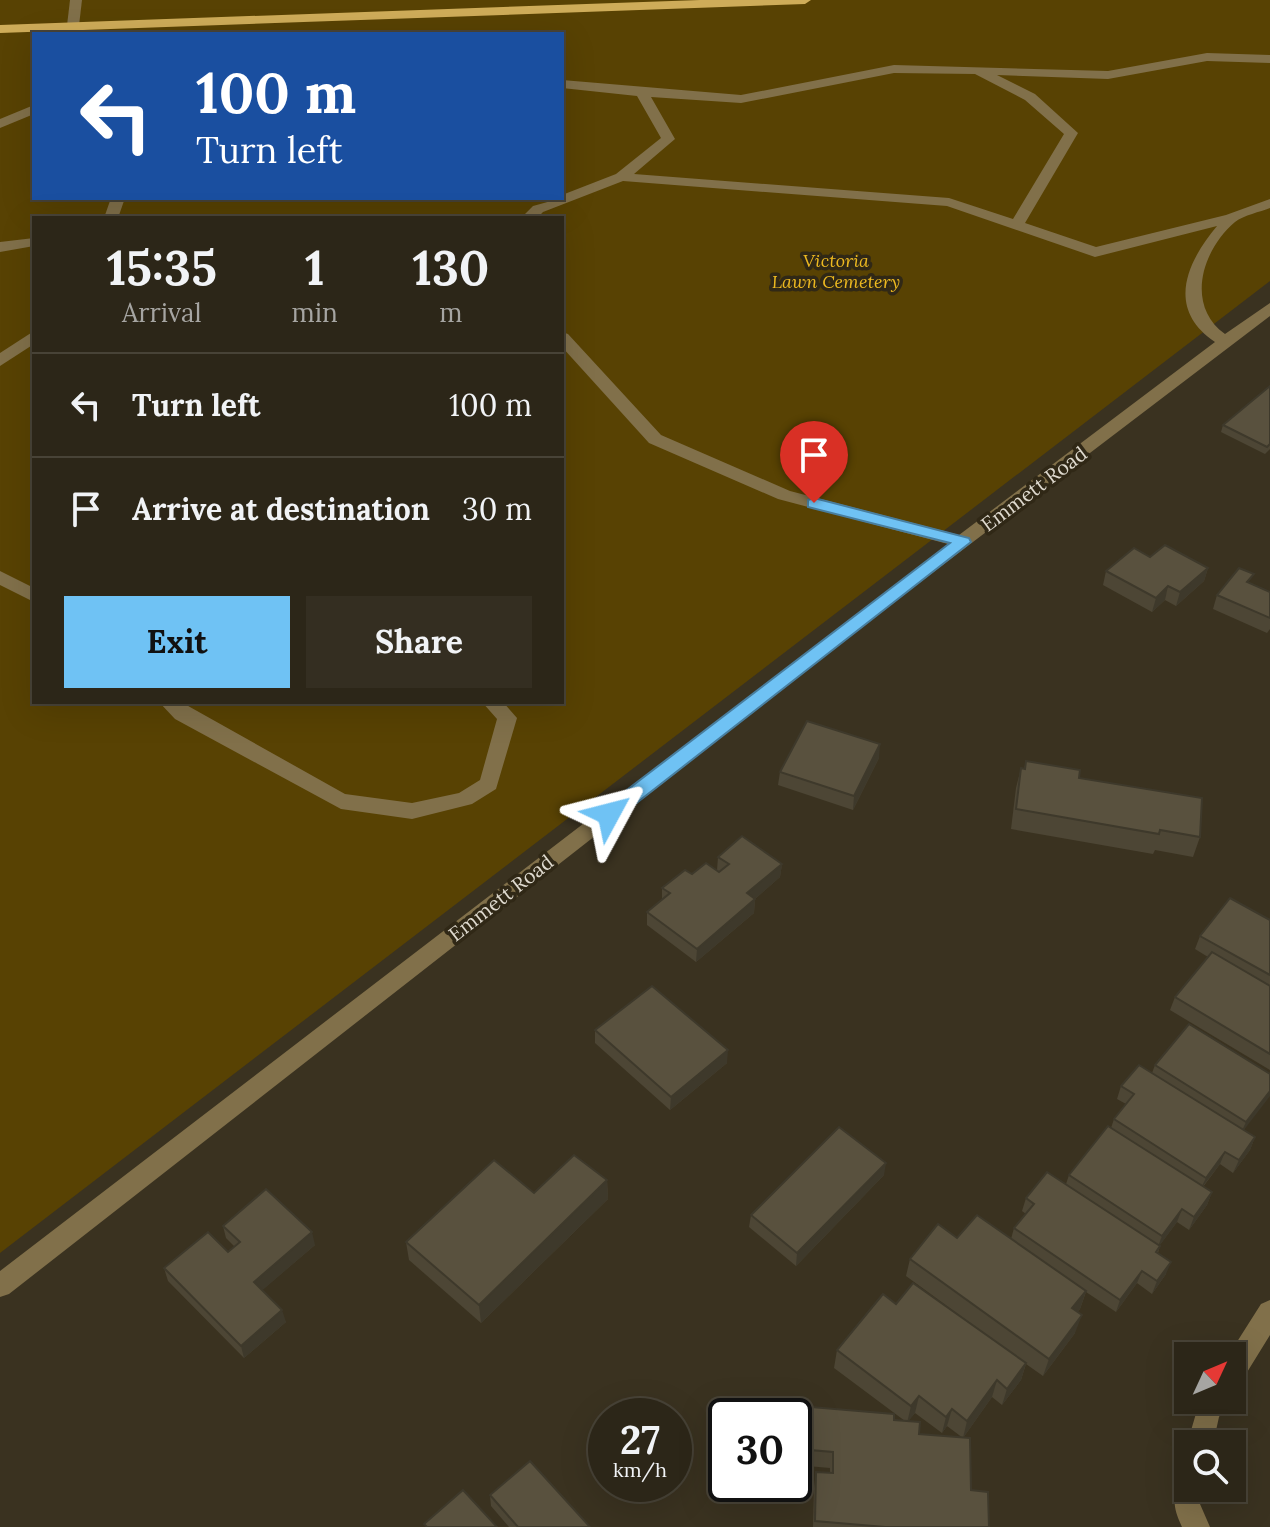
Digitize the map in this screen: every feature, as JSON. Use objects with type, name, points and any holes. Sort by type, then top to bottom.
[{"type":"main road","points":[[0,29],[72,30],[805,0]]},
{"type":"street","points":[[72,30],[76,0]]},
{"type":"street","points":[[564,84],[741,99],[894,69],[1108,75],[1207,57],[1270,59]]},
{"type":"street","points":[[977,70],[1030,97],[1071,133],[1017,225]]},
{"type":"street","points":[[564,199],[621,177],[668,139],[642,92]]},
{"type":"street","points":[[0,124],[32,110]]},
{"type":"street","points":[[621,177],[949,202],[1095,252],[1231,218],[1270,203]]},
{"type":"street","points":[[530,216],[538,209],[561,200]]},
{"type":"street","points":[[1226,342],[1208,332],[1194,307],[1197,265],[1231,218]]},
{"type":"street","points":[[0,247],[32,242]]},
{"type":"street","name":"Emmett Road","points":[[0,1286],[1270,308]]},
{"type":"street","points":[[0,361],[32,337]]},
{"type":"street","points":[[564,339],[655,439],[784,495],[963,542]]},
{"type":"street","points":[[0,577],[32,595]]},
{"type":"street","points":[[171,704],[182,714],[341,801],[412,811],[465,799],[489,784],[507,718],[494,704]]},
{"type":"street","points":[[1246,1351],[1270,1312]]},
{"type":"street","points":[[1187,1502],[1196,1527]]},
{"type":"green space","name":"Victoria Lawn Cemetery","points":[[0,0],[1270,0],[1270,281],[0,1253]]},
{"type":"building","points":[[1270,386],[1270,444],[1267,447],[1223,425]]},
{"type":"building","points":[[1165,545],[1208,568],[1180,592],[1168,586],[1156,598],[1106,571],[1134,548],[1150,557]]},
{"type":"building","points":[[1239,568],[1254,574],[1247,582],[1270,592],[1270,618],[1217,595]]},
{"type":"building","points":[[807,721],[880,744],[854,796],[780,772]]},
{"type":"building","points":[[1026,761],[1080,770],[1079,778],[1202,798],[1200,837],[1160,830],[1159,834],[1016,809],[1021,768],[1025,769]]},
{"type":"building","points":[[742,836],[782,864],[747,893],[755,899],[697,949],[647,912],[670,893],[662,888],[685,870],[692,874],[706,863],[719,872],[729,864],[718,857]]},
{"type":"building","points":[[1230,898],[1270,920],[1270,975],[1200,936]]},
{"type":"building","points":[[1212,952],[1270,986],[1270,1054],[1175,997]]},
{"type":"building","points":[[652,986],[728,1050],[671,1097],[595,1030]]},
{"type":"building","points":[[1189,1024],[1270,1074],[1270,1091],[1246,1122],[1155,1065]]},
{"type":"building","points":[[1139,1065],[1255,1137],[1239,1160],[1225,1152],[1206,1178],[1114,1119],[1134,1094],[1121,1086]]},
{"type":"building","points":[[1108,1126],[1212,1192],[1194,1217],[1182,1209],[1162,1236],[1069,1175]]},
{"type":"building","points":[[839,1127],[886,1163],[797,1253],[751,1215]]},
{"type":"building","points":[[574,1155],[607,1180],[479,1305],[406,1242],[494,1160],[534,1193]]},
{"type":"building","points":[[1047,1172],[1160,1246],[1156,1252],[1171,1262],[1157,1281],[1142,1271],[1120,1300],[1014,1228],[1034,1204],[1026,1198]]},
{"type":"building","points":[[266,1189],[312,1232],[254,1282],[282,1310],[241,1346],[164,1268],[208,1232],[228,1252],[240,1242],[223,1226]]},
{"type":"building","points":[[977,1215],[1086,1291],[1072,1308],[1082,1315],[1049,1359],[910,1259],[938,1224],[957,1238]]},
{"type":"building","points":[[913,1283],[1026,1363],[1007,1389],[997,1380],[967,1421],[952,1409],[946,1417],[919,1396],[911,1406],[837,1350],[883,1294],[896,1304]]},
{"type":"building","points":[[812,1407],[894,1414],[894,1420],[920,1422],[919,1434],[970,1438],[971,1490],[988,1492],[989,1527],[885,1527],[815,1521],[816,1472],[833,1473],[833,1452],[812,1450]]},
{"type":"building","points":[[530,1461],[590,1527],[518,1527],[490,1495]]},
{"type":"building","points":[[463,1490],[497,1527],[427,1527],[424,1524]]},
{"type":"route","points":[[609,814],[963,542],[814,503]]}]
